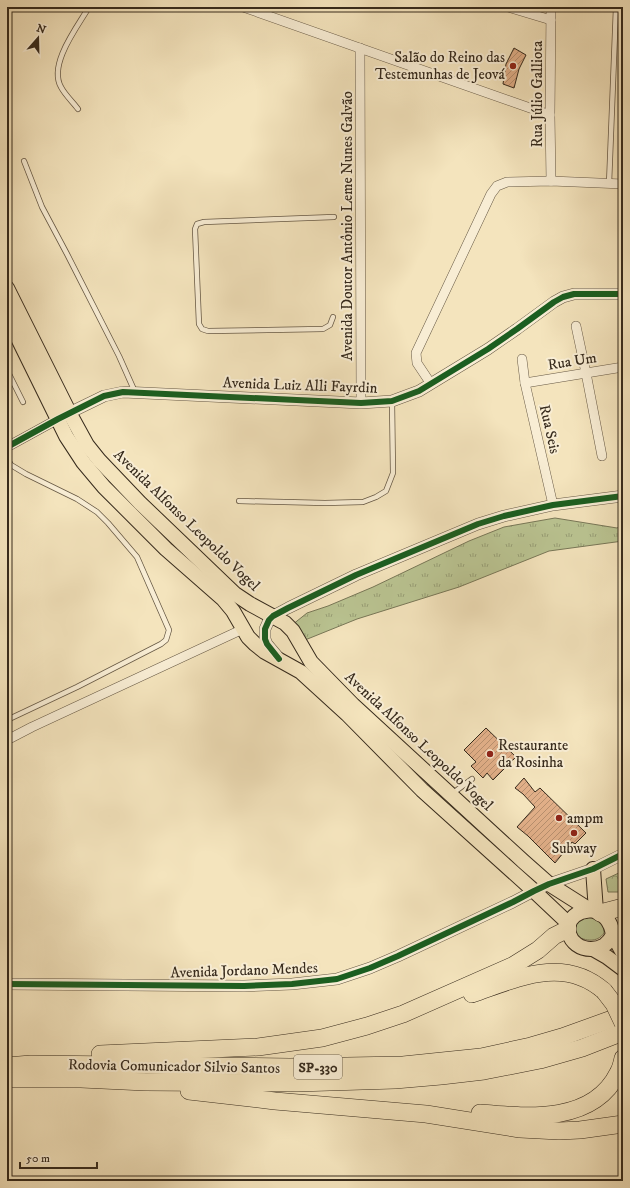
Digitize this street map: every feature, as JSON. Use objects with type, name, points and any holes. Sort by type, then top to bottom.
[{"type":"highway","points":[[596,911],[623,907]]},
{"type":"highway","points":[[7,1058],[258,1047],[322,1038],[367,1026],[403,1014],[514,964],[538,950],[568,926]]},
{"type":"highway","points":[[403,1014],[431,1008],[532,974],[552,971],[567,973],[595,983],[604,990],[614,1004],[623,1022]]},
{"type":"highway","name":"Rodovia Comunicador Silvio Santos","points":[[7,1066],[31,1064],[290,1067],[403,1065],[481,1057],[531,1046],[562,1037],[623,1015]]},
{"type":"highway","name":"Rodovia Comunicador Silvio Santos","points":[[7,1080],[81,1079],[145,1082],[297,1083],[395,1080],[484,1071],[540,1060],[582,1048],[623,1032]]},
{"type":"highway","points":[[426,1114],[439,1110],[524,1115],[555,1115],[571,1111],[588,1104],[602,1095],[619,1072],[623,1058]]},
{"type":"highway","points":[[145,1082],[173,1089],[215,1095],[426,1114],[520,1129],[559,1131],[580,1130],[623,1124]]},
{"type":"main road","name":"Avenida Alfonso Leopoldo Vogel","points":[[7,288],[64,416],[66,436],[83,462],[104,487],[166,548],[223,599],[233,611],[248,637],[255,644],[265,652],[302,672],[347,714],[422,790],[534,891],[568,926]]},
{"type":"main road","name":"Avenida Alfonso Leopoldo Vogel","points":[[7,316],[64,416],[99,460],[140,503],[235,594],[250,604],[280,619],[290,627],[310,662],[353,705],[524,862],[549,884],[596,911]]},
{"type":"main road","points":[[593,869],[596,911]]},
{"type":"main road","points":[[596,911],[606,917],[610,922],[621,961],[607,957],[593,950],[584,949],[576,945],[570,938],[568,926],[574,916],[581,912],[596,911]]},
{"type":"main road","points":[[593,950],[605,945],[610,941],[613,935]]},
{"type":"street","points":[[243,7],[550,115]]},
{"type":"street","points":[[508,7],[551,20]]},
{"type":"street","name":"Rua Júlio Galliota","points":[[551,7],[551,181]]},
{"type":"street","name":"Avenida Doutor Antônio Leme Nunes Galvão","points":[[360,48],[361,403]]},
{"type":"street","points":[[431,384],[417,363],[416,353],[491,194],[497,186],[507,182],[551,181],[623,184]]},
{"type":"street","name":"Avenida Luiz Alli Fayrdin","points":[[7,447],[104,396],[123,392],[361,403],[392,401],[419,391],[431,384],[494,345],[563,297],[574,294],[623,294]]},
{"type":"street","points":[[576,326],[602,456]]},
{"type":"street","name":"Rua Seis","points":[[522,359],[525,383],[553,505]]},
{"type":"street","name":"Rua Um","points":[[525,383],[623,367]]},
{"type":"street","points":[[279,659],[267,644],[265,639],[265,629],[269,620],[273,616],[288,608],[356,575],[478,524],[504,516],[553,505],[623,496]]},
{"type":"street","points":[[7,740],[243,629]]},
{"type":"street","name":"Avenida Jordano Mendes","points":[[7,984],[244,986],[292,984],[337,979],[370,968],[398,956],[549,884],[593,869],[623,854]]},
{"type":"lane","points":[[78,109],[60,86],[58,68],[73,32],[89,7]]},
{"type":"lane","points":[[610,184],[616,7]]},
{"type":"lane","points":[[24,161],[42,207],[116,350],[135,392]]},
{"type":"lane","points":[[333,317],[330,325],[323,329],[208,331],[202,329],[199,324],[195,229],[197,224],[204,222],[334,217]]},
{"type":"lane","points":[[7,370],[23,402]]},
{"type":"lane","points":[[239,501],[325,503],[363,502],[386,491],[393,473],[392,401]]},
{"type":"lane","points":[[7,458],[11,465],[77,499],[97,512],[108,523],[137,557],[170,630],[166,640],[161,644],[78,687],[7,720]]},
{"type":"lane","points":[[451,795],[472,779]]},
{"type":"green space","points":[[555,518],[617,528],[623,525],[623,541],[549,551],[459,587],[357,619],[305,640],[292,625],[307,613],[373,587],[469,541],[504,527]]},
{"type":"green space","points":[[623,871],[623,892],[608,892],[606,879]]},
{"type":"green space","points":[[587,916],[597,919],[604,929],[604,933],[595,940],[587,940],[576,936],[573,922]]},
{"type":"building","name":"Salão do Reino das Testemunhas de Jeová","points":[[514,48],[526,55],[519,69],[514,88],[503,84],[506,64]]},
{"type":"building","name":"Restaurante da Rosinha","points":[[486,728],[516,757],[493,780],[487,773],[483,778],[471,766],[476,762],[464,750]]},
{"type":"building","points":[[524,778],[535,792],[540,788],[586,833],[575,844],[572,842],[555,863],[517,827],[535,807],[515,788]]},
{"type":"cycle path","points":[[7,447],[104,396],[123,392],[361,403],[392,401],[419,391],[488,349],[563,297],[574,294],[623,294]]},
{"type":"cycle path","points":[[279,659],[267,644],[265,639],[265,629],[269,620],[273,616],[288,608],[356,575],[478,524],[504,516],[553,505],[623,496]]},
{"type":"cycle path","points":[[7,984],[244,986],[292,984],[337,979],[370,968],[398,956],[549,884],[593,869],[623,854]]},
{"type":"place","name":"Salão do Reino das Testemunhas de Jeová","points":[[513,66]]},
{"type":"place","name":"Restaurante da Rosinha","points":[[490,754]]},
{"type":"place","name":"ampm","points":[[559,818]]},
{"type":"place","name":"Subway","points":[[574,833]]}]
